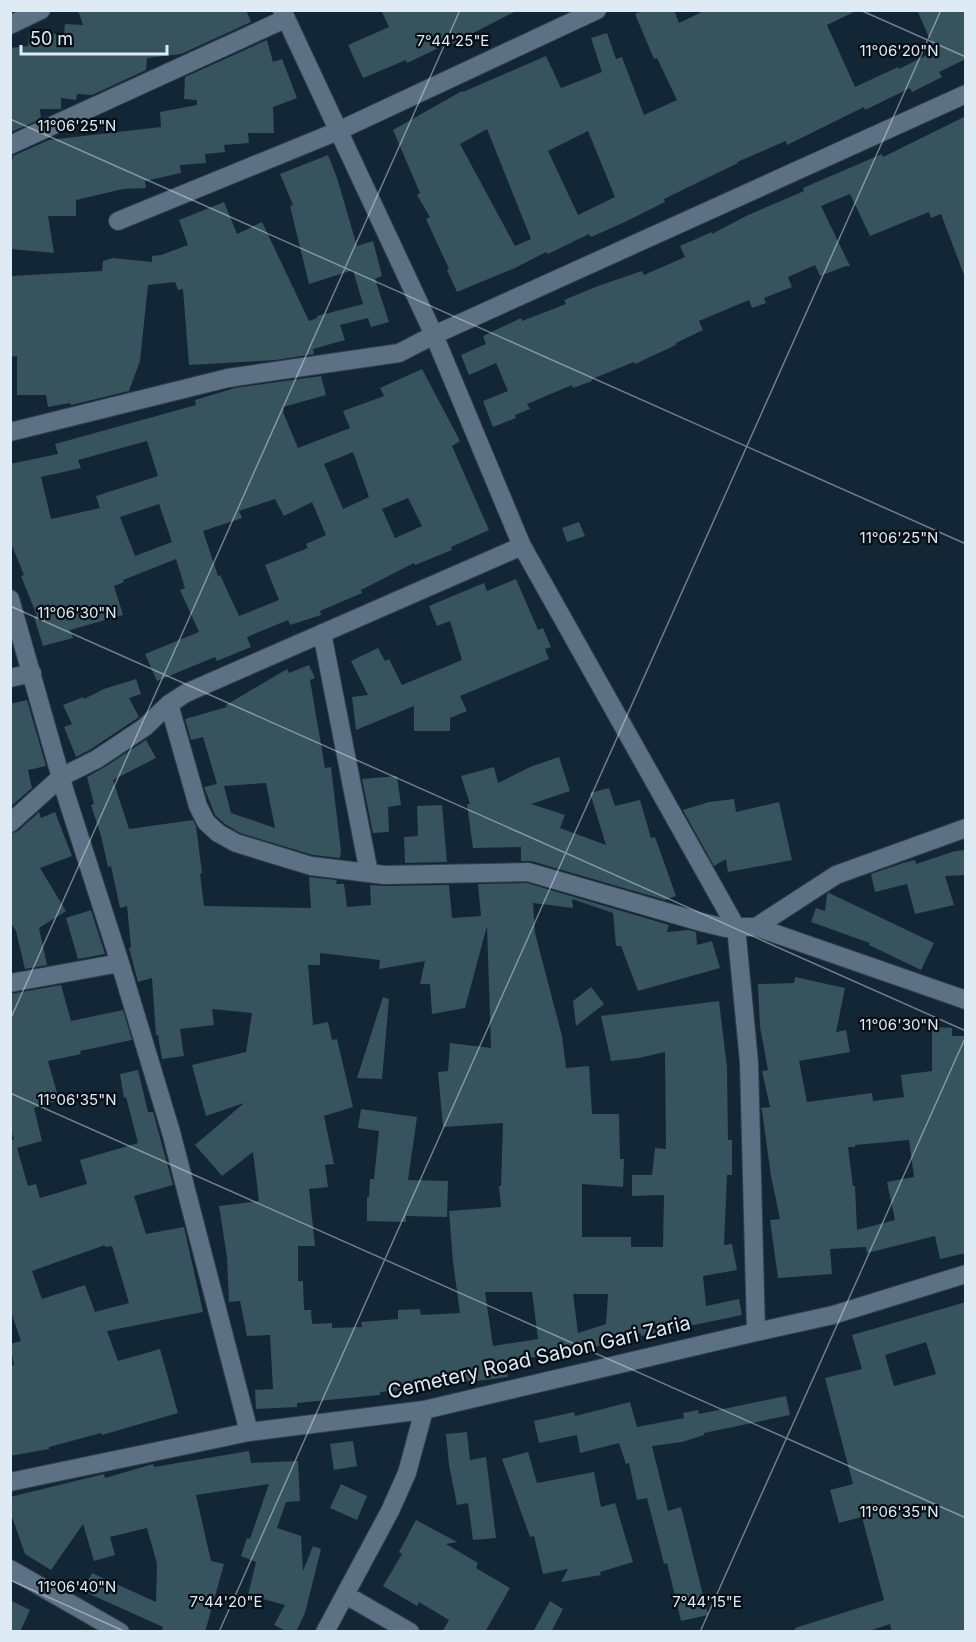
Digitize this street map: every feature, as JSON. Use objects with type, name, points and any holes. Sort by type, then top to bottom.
[{"type":"street","points":[[10,25],[41,10]]},
{"type":"street","points":[[118,221],[338,132],[597,10]]},
{"type":"street","points":[[10,145],[283,15],[434,335],[522,546],[736,927],[749,1062],[756,1332]]},
{"type":"street","points":[[10,432],[228,378],[399,353],[434,335],[966,94]]},
{"type":"street","points":[[10,823],[61,777],[97,759],[146,727],[169,704],[186,693],[522,546]]},
{"type":"street","points":[[10,599],[61,777],[171,1132],[249,1432]]},
{"type":"street","points":[[322,633],[369,873]]},
{"type":"street","points":[[10,678],[32,673]]},
{"type":"street","points":[[169,704],[198,806],[206,822],[218,833],[236,843],[311,866],[385,875],[528,872],[701,922],[726,928],[756,927],[966,1000]]},
{"type":"street","points":[[756,927],[836,875],[966,828]]},
{"type":"street","points":[[10,983],[120,963]]},
{"type":"street","name":"Cemetery Road Sabon Gari Zaria","points":[[10,1482],[249,1432],[424,1410],[833,1315],[966,1274]]},
{"type":"street","points":[[325,1632],[399,1492],[407,1473],[424,1410]]},
{"type":"street","points":[[10,1569],[120,1632]]},
{"type":"street","points":[[346,1595],[410,1632]]},
{"type":"building","points":[[78,10],[246,10],[251,22],[181,54],[147,58],[146,70],[92,95],[77,94],[76,100],[61,98],[61,109],[40,109],[41,119],[11,132],[10,48],[28,46],[29,33],[64,34],[65,24],[83,25]]},
{"type":"building","points":[[381,10],[518,10],[450,45],[449,43],[407,63],[406,60],[363,78],[348,45],[389,27]]},
{"type":"building","points":[[643,10],[674,10],[679,23],[706,10],[858,10],[827,25],[855,87],[935,51],[917,10],[966,10],[966,59],[939,72],[942,77],[912,92],[910,88],[865,110],[864,107],[787,145],[786,141],[737,162],[664,199],[665,202],[625,222],[591,237],[589,234],[548,254],[546,252],[515,268],[457,292],[426,219],[430,217],[417,195],[420,193],[393,130],[462,91],[546,56],[561,88],[602,72],[591,38],[607,33],[616,59],[622,57],[644,115],[677,100],[657,58],[654,59],[635,14]],"holes":[[[487,129],[531,239],[515,246],[460,144]],[[588,131],[615,197],[578,215],[548,151]]]},
{"type":"building","points":[[267,40],[273,62],[282,59],[297,98],[273,107],[274,133],[248,133],[249,143],[224,145],[225,152],[205,154],[206,163],[180,165],[181,173],[145,181],[146,188],[123,189],[76,200],[76,216],[48,216],[54,253],[10,249],[10,159],[13,159],[13,156],[49,140],[161,127],[160,112],[197,105],[197,100],[184,99],[185,77]]},
{"type":"building","points":[[966,116],[966,275],[964,275],[941,214],[931,218],[929,212],[870,236],[850,194],[821,206],[850,266],[820,276],[815,265],[788,277],[792,287],[764,298],[766,303],[752,308],[749,300],[699,321],[703,330],[676,345],[635,364],[634,362],[592,379],[592,381],[573,388],[572,385],[527,404],[530,409],[515,415],[516,418],[493,427],[483,401],[508,391],[496,363],[469,375],[461,355],[486,344],[483,336],[521,318],[522,321],[566,304],[564,300],[598,286],[642,271],[644,275],[685,257],[680,246],[712,232],[712,234],[746,216],[804,191],[803,188],[882,154],[883,157]]},
{"type":"building","points":[[328,155],[357,246],[373,241],[382,276],[375,279],[389,322],[371,327],[368,318],[340,325],[345,340],[313,349],[314,354],[276,360],[189,365],[183,289],[178,290],[175,282],[148,285],[140,361],[129,391],[71,405],[70,403],[48,407],[46,395],[17,395],[17,356],[10,357],[10,276],[102,271],[103,261],[113,258],[152,262],[152,256],[188,245],[179,220],[224,202],[237,234],[262,222],[309,321],[317,316],[363,304],[353,270],[309,284],[290,206],[293,205],[280,174]]},
{"type":"building","points":[[422,369],[460,441],[452,446],[489,530],[451,547],[452,550],[415,565],[414,563],[361,590],[362,593],[320,611],[321,615],[290,625],[288,620],[247,637],[251,647],[217,661],[215,657],[157,681],[145,654],[199,632],[180,590],[185,588],[176,559],[123,580],[124,582],[114,586],[123,615],[70,630],[73,638],[43,646],[34,617],[37,616],[10,541],[10,464],[58,454],[55,444],[196,405],[195,400],[235,388],[321,376],[326,395],[283,407],[298,448],[350,428],[343,411],[384,396],[380,388]],"holes":[[[147,441],[158,476],[96,496],[100,508],[51,519],[41,477],[81,468],[78,460]],[[353,452],[369,497],[343,509],[324,464]],[[408,498],[422,526],[395,538],[382,509]],[[275,499],[284,516],[312,502],[326,535],[306,544],[308,548],[265,565],[279,600],[239,616],[220,575],[218,576],[203,531],[242,518],[239,511]],[[159,504],[172,542],[135,556],[120,517]]]},
{"type":"building","points":[[579,522],[585,536],[567,542],[562,528]]},
{"type":"building","points":[[516,579],[538,630],[543,628],[551,647],[545,649],[549,659],[460,696],[467,711],[450,718],[450,731],[414,731],[414,706],[356,730],[352,697],[368,695],[351,661],[378,648],[385,661],[389,659],[402,685],[462,660],[450,621],[437,626],[429,606],[484,583],[487,591]]},
{"type":"building","points":[[309,665],[315,678],[310,680],[325,768],[331,767],[340,858],[313,855],[240,833],[225,824],[215,815],[204,787],[217,784],[203,737],[191,740],[185,719],[227,707],[226,705],[287,669],[289,673]],"holes":[[[266,783],[275,828],[231,813],[224,786]]]},
{"type":"building","points":[[136,679],[141,694],[129,698],[139,717],[76,757],[64,727],[72,724],[63,705]]},
{"type":"building","points":[[27,700],[46,766],[28,770],[32,788],[10,807],[10,704]]},
{"type":"building","points":[[146,740],[156,758],[113,780],[129,829],[193,820],[196,826],[204,906],[311,908],[309,877],[337,880],[336,884],[344,884],[347,907],[371,905],[370,885],[449,885],[452,918],[481,916],[478,884],[527,883],[669,925],[667,932],[689,930],[696,932],[697,945],[712,941],[720,968],[638,991],[621,946],[616,946],[613,913],[572,899],[573,908],[533,903],[535,933],[562,1036],[566,1068],[589,1066],[592,1114],[619,1114],[620,1159],[624,1159],[623,1187],[582,1184],[582,1237],[631,1237],[631,1247],[663,1247],[664,1195],[632,1196],[632,1175],[652,1175],[655,1148],[666,1149],[665,1052],[611,1061],[601,1016],[719,1001],[727,1067],[728,1140],[732,1140],[732,1175],[727,1175],[724,1245],[732,1244],[737,1270],[703,1276],[706,1306],[739,1299],[742,1315],[641,1336],[641,1333],[585,1350],[529,1358],[530,1367],[507,1371],[508,1377],[429,1383],[429,1388],[297,1403],[297,1407],[256,1409],[255,1390],[273,1389],[270,1335],[247,1336],[240,1301],[229,1302],[227,1257],[219,1206],[259,1201],[253,1152],[222,1176],[195,1145],[244,1103],[206,1116],[192,1065],[246,1052],[252,1013],[212,1009],[214,1025],[180,1029],[184,1056],[162,1059],[158,1035],[156,1035],[152,978],[138,982],[129,948],[131,947],[127,906],[120,908],[111,866],[108,867],[91,805],[94,804],[87,777]],"holes":[[[487,926],[491,1048],[450,1043],[448,1071],[438,1072],[443,1127],[503,1123],[501,1186],[499,1186],[501,1207],[449,1211],[460,1313],[421,1315],[420,1309],[398,1310],[398,1319],[361,1322],[362,1327],[332,1328],[332,1323],[312,1324],[311,1310],[304,1310],[303,1281],[298,1281],[298,1246],[315,1246],[309,1189],[328,1187],[325,1165],[334,1164],[324,1116],[353,1107],[337,1039],[332,1040],[328,1022],[313,1025],[308,965],[320,965],[320,953],[380,960],[379,969],[425,961],[420,984],[430,984],[432,1014],[465,1008]],[[485,1292],[532,1292],[538,1339],[493,1346]],[[573,1294],[608,1294],[606,1324],[578,1333]]]},
{"type":"building","points":[[559,757],[570,791],[531,804],[565,815],[560,828],[606,845],[590,793],[609,788],[615,806],[640,800],[651,838],[655,837],[676,896],[665,900],[531,861],[521,861],[521,847],[473,848],[467,804],[470,804],[461,776],[494,767],[498,783],[530,767]]},
{"type":"building","points":[[397,776],[401,805],[388,807],[389,832],[373,833],[362,779]]},
{"type":"building","points":[[734,799],[736,812],[779,802],[792,860],[728,872],[726,859],[714,866],[683,810],[709,802]]},
{"type":"building","points":[[442,805],[447,862],[405,863],[404,837],[418,836],[417,806]]},
{"type":"building","points":[[39,812],[41,818],[55,812],[72,856],[40,868],[66,911],[39,928],[47,965],[25,969],[16,931],[10,922],[10,834],[18,831]]},
{"type":"building","points":[[966,850],[966,875],[945,876],[954,905],[915,914],[907,884],[875,892],[871,874],[903,863],[915,860],[916,864],[955,851]]},
{"type":"building","points":[[829,893],[934,943],[921,970],[869,945],[870,943],[811,922],[816,908],[825,911]]},
{"type":"building","points":[[91,910],[105,954],[78,959],[66,918]]},
{"type":"building","points":[[795,977],[845,988],[836,1032],[846,1030],[850,1052],[799,1061],[807,1102],[872,1093],[873,1101],[904,1097],[901,1075],[932,1071],[932,1027],[952,1028],[952,1036],[966,1036],[966,1253],[940,1259],[935,1236],[867,1253],[866,1247],[830,1249],[832,1274],[778,1278],[770,1220],[780,1219],[761,1108],[770,1107],[762,1071],[768,1070],[760,1027],[758,984],[794,983]],"holes":[[[909,1140],[914,1177],[887,1182],[895,1220],[857,1230],[855,1186],[853,1186],[848,1147]]]},
{"type":"building","points":[[61,985],[71,1021],[123,1010],[132,1040],[80,1051],[81,1054],[48,1061],[59,1100],[34,1108],[42,1141],[17,1148],[28,1186],[36,1184],[40,1198],[87,1184],[80,1160],[138,1143],[126,1097],[124,1098],[120,1074],[138,1070],[148,1112],[153,1112],[173,1185],[134,1196],[146,1234],[184,1227],[203,1312],[107,1331],[118,1361],[160,1349],[178,1413],[102,1435],[101,1433],[49,1447],[49,1449],[10,1456],[10,1366],[14,1365],[10,1344],[21,1341],[10,1309],[10,1140],[14,1140],[10,1127],[10,994]],"holes":[[[105,1245],[105,1247],[112,1246],[129,1303],[95,1312],[85,1285],[42,1299],[32,1271]]]},
{"type":"building","points":[[591,987],[604,1004],[576,1026],[573,1001]]},
{"type":"building","points":[[383,997],[389,999],[382,1079],[357,1078]]},
{"type":"building","points":[[361,1109],[417,1117],[408,1180],[448,1181],[447,1217],[406,1216],[406,1222],[367,1221],[367,1197],[369,1197],[370,1179],[374,1179],[379,1131],[358,1128]]},
{"type":"building","points":[[966,1302],[966,1632],[892,1632],[890,1624],[866,1632],[795,1632],[795,1628],[884,1600],[862,1517],[839,1523],[830,1490],[853,1484],[825,1378],[862,1369],[852,1335]],"holes":[[[926,1342],[936,1374],[894,1386],[885,1355]]]},
{"type":"building","points":[[786,1396],[790,1415],[704,1433],[704,1435],[682,1442],[652,1446],[668,1511],[681,1507],[708,1615],[681,1621],[667,1563],[664,1564],[647,1498],[637,1500],[629,1463],[626,1464],[619,1443],[580,1453],[577,1435],[539,1443],[534,1421],[574,1412],[575,1416],[630,1402],[637,1427],[684,1418],[683,1413],[698,1410],[699,1414]]},
{"type":"building","points":[[467,1432],[470,1460],[486,1457],[496,1538],[473,1540],[468,1503],[457,1505],[446,1434]]},
{"type":"building","points":[[353,1441],[357,1466],[334,1470],[330,1444]]},
{"type":"building","points":[[249,1451],[251,1463],[298,1461],[300,1501],[286,1502],[277,1528],[301,1536],[303,1571],[313,1546],[321,1549],[305,1613],[296,1632],[288,1632],[274,1625],[285,1605],[248,1595],[256,1562],[241,1556],[247,1538],[250,1539],[269,1484],[196,1495],[211,1561],[224,1564],[205,1632],[162,1632],[163,1627],[83,1591],[92,1573],[156,1602],[157,1564],[147,1528],[110,1537],[115,1555],[94,1561],[83,1524],[51,1570],[25,1554],[10,1511],[10,1497],[104,1474],[105,1478],[153,1464],[154,1467]]},
{"type":"building","points":[[528,1452],[537,1483],[594,1472],[601,1507],[615,1503],[633,1562],[600,1572],[601,1575],[561,1582],[568,1569],[543,1574],[534,1536],[530,1537],[502,1459]]},
{"type":"building","points":[[341,1484],[367,1496],[357,1520],[330,1508]]},
{"type":"building","points":[[416,1520],[457,1542],[446,1544],[478,1563],[476,1568],[510,1588],[485,1632],[442,1632],[449,1620],[419,1602],[417,1606],[383,1586],[402,1554],[399,1552]]},
{"type":"building","points":[[10,1600],[30,1610],[20,1632],[10,1632]]},
{"type":"building","points":[[550,1601],[563,1609],[551,1632],[533,1632]]}]
